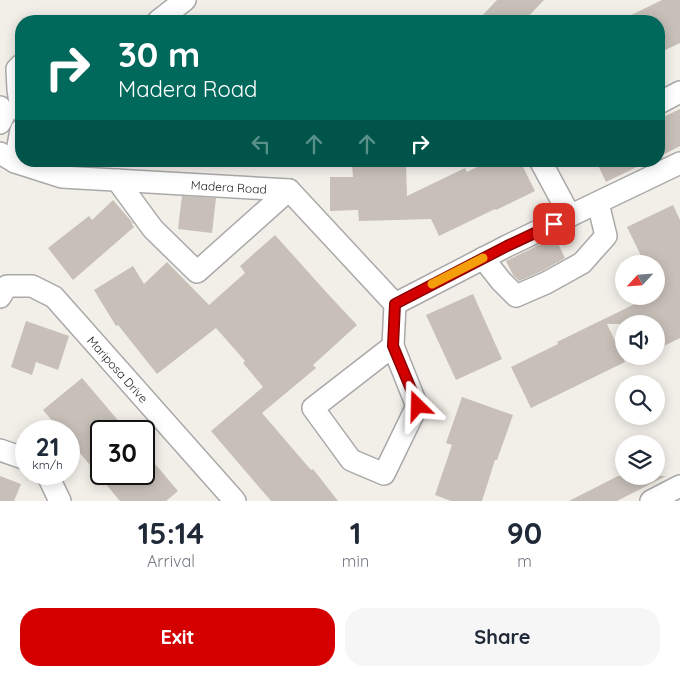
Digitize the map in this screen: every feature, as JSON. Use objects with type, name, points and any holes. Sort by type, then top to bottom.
[{"type":"street","points":[[166,15],[185,0]]},
{"type":"street","points":[[15,73],[9,85],[15,98]]},
{"type":"street","points":[[665,100],[680,92]]},
{"type":"street","points":[[0,107],[4,115],[0,123]]},
{"type":"street","points":[[7,157],[15,142]]},
{"type":"street","points":[[395,304],[484,258],[680,163]]},
{"type":"street","name":"Madera Road","points":[[34,167],[62,177],[289,190]]},
{"type":"street","points":[[544,167],[570,216]]},
{"type":"street","points":[[117,180],[153,229],[197,272],[289,190],[395,304],[393,346],[418,406],[384,474],[351,460],[313,408],[393,346]]},
{"type":"street","points":[[484,258],[516,296],[546,283],[582,263],[606,236],[598,202]]},
{"type":"street","name":"Mariposa Drive","points":[[4,291],[32,286],[54,298],[235,501]]},
{"type":"street","points":[[0,450],[15,455]]},
{"type":"street","points":[[52,485],[60,501]]},
{"type":"street","points":[[651,501],[680,486]]},
{"type":"building","points":[[497,0],[544,0],[530,15],[483,15]]},
{"type":"building","points":[[662,0],[680,0],[680,43],[665,50],[665,15],[631,15]]},
{"type":"building","points":[[680,109],[680,146],[665,154],[665,116]]},
{"type":"building","points":[[352,167],[406,167],[407,196],[465,168],[467,172],[477,167],[523,167],[535,191],[439,236],[431,219],[359,221],[358,210],[330,211],[330,177],[353,177]]},
{"type":"building","points":[[599,167],[637,167],[606,182]]},
{"type":"building","points":[[182,196],[216,198],[212,233],[178,229]]},
{"type":"building","points":[[113,200],[134,224],[131,223],[134,227],[73,280],[48,248],[89,216],[92,220]]},
{"type":"building","points":[[673,205],[680,220],[680,338],[665,346],[665,315],[615,315],[615,324],[607,324],[615,341],[615,365],[619,365],[531,408],[511,367],[633,305],[665,305],[665,255],[641,255],[627,227]]},
{"type":"building","points":[[275,235],[357,325],[313,365],[316,368],[262,413],[311,470],[313,469],[338,501],[271,501],[211,431],[263,387],[243,363],[245,361],[216,328],[157,374],[118,325],[116,326],[94,290],[133,266],[144,284],[167,262],[209,305],[245,273],[240,266]]},
{"type":"building","points":[[555,237],[565,258],[519,281],[513,275],[506,261]]},
{"type":"building","points":[[473,294],[502,359],[456,380],[426,315]]},
{"type":"building","points":[[26,321],[69,336],[58,370],[36,362],[32,375],[11,367]]},
{"type":"building","points":[[82,378],[118,420],[90,420],[90,465],[80,453],[80,420],[52,420],[43,410]]},
{"type":"building","points":[[462,397],[513,415],[497,460],[495,460],[482,501],[451,501],[435,495],[452,445],[446,443]]},
{"type":"building","points":[[155,464],[178,491],[166,501],[120,501],[107,485],[155,485]]},
{"type":"building","points":[[0,476],[15,482],[15,485],[21,485],[14,501],[0,501]]},
{"type":"building","points":[[615,478],[615,485],[648,485],[617,501],[569,501]]},
{"type":"slow traffic","points":[[432,284],[483,258]]},
{"type":"route","points":[[418,406],[393,346],[395,304],[554,224]]}]
